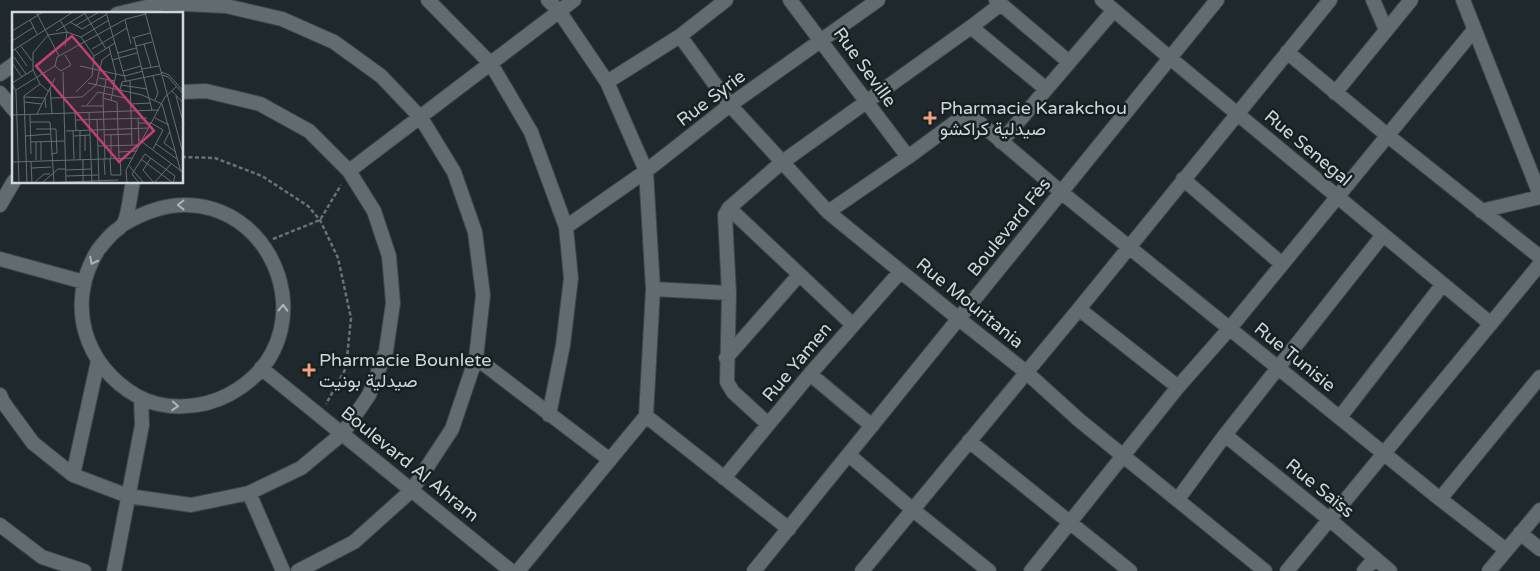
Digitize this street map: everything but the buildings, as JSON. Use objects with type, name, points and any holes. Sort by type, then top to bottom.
[{"type":"street","points":[[428,0],[492,64],[530,132],[566,227],[571,278],[563,346],[549,414]]},
{"type":"street","points":[[518,571],[646,416],[653,289],[646,171],[608,82],[559,11],[548,0]]},
{"type":"street","points":[[349,171],[574,0]]},
{"type":"street","points":[[608,82],[680,36],[726,0]]},
{"type":"street","name":"Rue Seville","points":[[790,0],[908,157]]},
{"type":"street","name":"Rue Syrie","points":[[566,227],[646,171],[730,105],[878,0]]},
{"type":"street","name":"Boulevard Fès","points":[[754,571],[1217,0]]},
{"type":"street","points":[[862,571],[1079,309],[1236,113],[1330,0]]},
{"type":"street","points":[[1373,0],[1386,30]]},
{"type":"street","points":[[1335,93],[1411,0]]},
{"type":"street","points":[[1463,0],[1540,196],[1481,211]]},
{"type":"street","points":[[768,424],[733,392],[727,382],[726,358],[729,293],[724,223],[725,215],[729,208],[782,163],[971,27],[998,2],[1069,62]]},
{"type":"street","points":[[1001,142],[1069,62],[1107,3]]},
{"type":"street","name":"Rue Senegal","points":[[1107,3],[1170,58],[1491,324]]},
{"type":"street","points":[[129,12],[164,6],[226,6],[282,19],[334,42],[381,76],[421,118],[454,172],[475,232],[483,295],[476,358],[452,429],[412,490],[354,542],[298,571]]},
{"type":"street","points":[[971,27],[1046,89]]},
{"type":"street","points":[[1031,571],[1178,387],[1230,328],[1474,30]]},
{"type":"street","name":"Rue Mouritania","points":[[680,36],[730,105],[828,212],[1026,372],[1079,420],[1265,571]]},
{"type":"street","points":[[1287,52],[1387,136],[1540,257]]},
{"type":"street","points":[[0,74],[12,65]]},
{"type":"street","points":[[0,395],[3,402],[34,443],[73,475],[128,496],[190,505],[249,493],[301,468],[343,433],[369,395],[386,351],[393,304],[388,256],[374,211],[349,171],[309,132],[260,104],[206,91],[184,92]]},
{"type":"street","points":[[0,94],[12,108]]},
{"type":"street","name":"Rue Tunisie","points":[[908,157],[961,118],[968,116],[974,118],[1062,192],[1440,499],[1506,550]]},
{"type":"street","points":[[828,212],[908,157]]},
{"type":"street","points":[[1183,179],[1282,264]]},
{"type":"street","points":[[0,205],[12,184]]},
{"type":"street","points":[[124,224],[133,184]]},
{"type":"street","points":[[178,205],[197,206],[216,210],[234,218],[262,244],[272,260],[279,278],[283,296],[283,315],[279,334],[272,352],[261,368],[240,388],[227,396],[206,404],[185,406],[163,404],[141,398],[117,382],[98,361],[88,343],[83,323],[82,302],[84,282],[90,265],[99,250],[110,236],[124,224],[140,214],[159,208],[178,205]]},
{"type":"street","points":[[729,208],[852,325]]},
{"type":"street","points":[[1178,499],[1225,435],[1383,235]]},
{"type":"street","points":[[0,259],[84,282]]},
{"type":"street","points":[[1287,571],[1540,264]]},
{"type":"street","name":"Rue Yamen","points":[[724,478],[810,374],[900,272]]},
{"type":"street","points":[[726,358],[799,275]]},
{"type":"street","points":[[1340,417],[1443,284]]},
{"type":"street","points":[[653,289],[729,293]]},
{"type":"street","points":[[1079,309],[1178,387]]},
{"type":"street","points":[[476,358],[610,460]]},
{"type":"street","points":[[73,475],[98,361]]},
{"type":"street","name":"Boulevard Al Ahram","points":[[261,368],[511,571]]},
{"type":"street","points":[[810,374],[872,426]]},
{"type":"street","points":[[1440,499],[1540,378]]},
{"type":"street","points":[[114,571],[142,425],[141,398]]},
{"type":"street","points":[[646,416],[789,529]]},
{"type":"street","name":"Rue Saïss","points":[[1225,435],[1390,571]]},
{"type":"street","points":[[969,440],[1130,571]]},
{"type":"street","points":[[849,455],[989,571]]},
{"type":"street","points":[[249,493],[283,571]]},
{"type":"street","points":[[1489,571],[1540,510]]},
{"type":"street","points":[[0,525],[42,557],[84,571]]},
{"type":"street","points":[[1520,533],[1540,549]]},
{"type":"street","points":[[1364,571],[1375,558]]},
{"type":"path","points":[[184,157],[215,158],[262,176],[308,206],[320,220],[338,258],[351,318],[346,368],[320,415]]},
{"type":"path","points":[[262,244],[320,220],[349,171]]},
{"type":"place","name":"Pharmacie Karakchou صيدلية كراكشو","points":[[930,118]]},
{"type":"place","name":"Pharmacie Bounlete صيدلية بونيت","points":[[309,370]]}]
